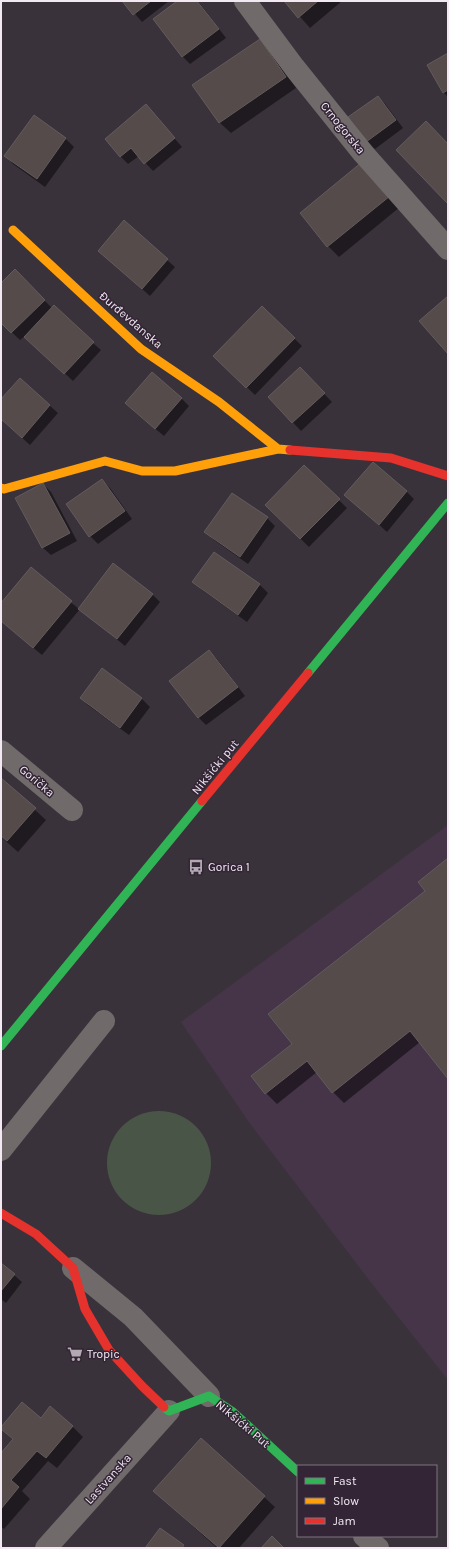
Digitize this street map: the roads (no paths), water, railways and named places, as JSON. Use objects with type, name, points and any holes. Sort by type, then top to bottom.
[{"type":"street","name":"Crnogorska","points":[[245,1],[294,67],[363,153],[448,249]]},
{"type":"street","name":"Đurđevdanska","points":[[14,230],[142,349],[219,402],[278,448]]},
{"type":"street","points":[[1,488],[4,489],[105,461],[142,471],[175,471],[278,448],[391,458],[448,476]]},
{"type":"street","name":"Nikšićki put","points":[[1,1046],[448,503]]},
{"type":"street","name":"Gorička","points":[[1,751],[72,810]]},
{"type":"street","points":[[1,1150],[104,1021]]},
{"type":"street","points":[[1,1213],[36,1234],[73,1268],[133,1317],[209,1396]]},
{"type":"street","points":[[73,1268],[85,1309],[109,1350],[142,1386],[169,1411]]},
{"type":"street","name":"Nikšićki Put","points":[[169,1411],[209,1396],[233,1412],[297,1471]]},
{"type":"street","name":"Lastvanska","points":[[46,1548],[169,1411]]},
{"type":"street","points":[[365,1537],[378,1548]]},
{"type":"place","name":"Gorica 1","points":[[196,867]]},
{"type":"place","name":"Tropic","points":[[75,1354]]}]
